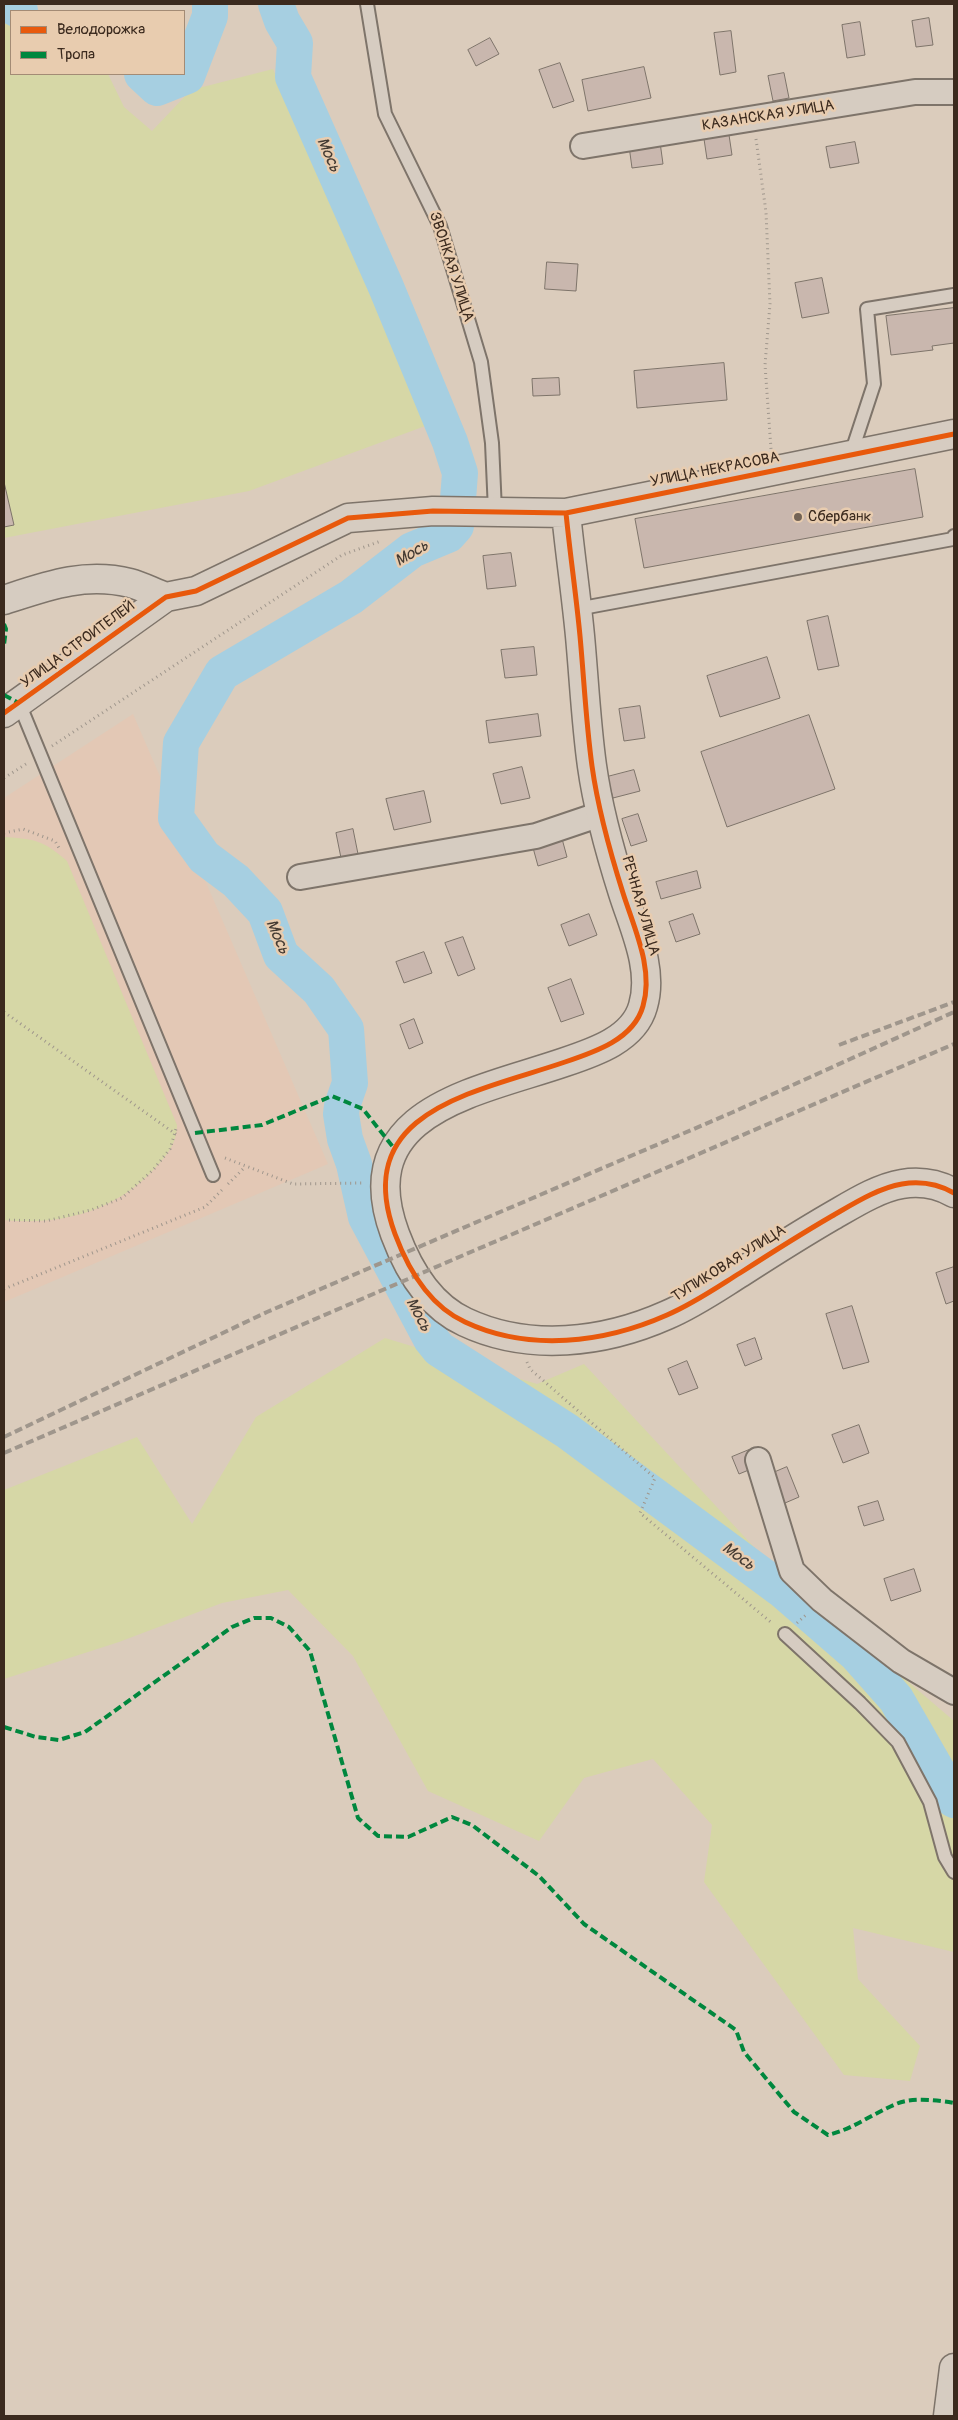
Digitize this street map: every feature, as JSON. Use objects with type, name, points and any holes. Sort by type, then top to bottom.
[{"type":"street","name":"КАЗАНСКАЯ УЛИЦА","points":[[583,146],[914,92],[954,92]]},
{"type":"street","name":"УЛИЦА НЕКРАСОВА","points":[[166,597],[196,591],[348,518],[433,511],[487,510],[566,513],[954,434]]},
{"type":"street","name":"РЕЧНАЯ УЛИЦА","points":[[429,1295],[408,1263],[387,1213],[384,1178],[387,1161],[393,1147],[412,1126],[434,1111],[459,1099],[600,1049],[627,1031],[638,1019],[643,1008],[646,991],[643,956],[601,814],[592,766],[566,513]]},
{"type":"street","points":[[4,600],[60,581],[94,579],[130,583],[166,597]]},
{"type":"street","name":"УЛИЦА СТРОИТЕЛЕЙ","points":[[11,708],[166,597]]},
{"type":"street","points":[[300,877],[536,836],[601,814]]},
{"type":"street","name":"ТУПИКОВАЯ УЛИЦА","points":[[429,1295],[461,1321],[505,1337],[559,1341],[588,1339],[644,1325],[693,1302],[845,1208],[888,1188],[920,1183],[934,1184],[954,1193]]},
{"type":"street","points":[[758,1460],[792,1571],[822,1600],[901,1661],[954,1692]]},
{"type":"street","points":[[948,2416],[954,2368]]},
{"type":"lane","name":"ЗВОНКАЯ УЛИЦА","points":[[367,4],[384,114],[440,226],[481,362],[492,444],[487,510]]},
{"type":"lane","points":[[851,455],[874,384],[867,309],[954,295]]},
{"type":"lane","points":[[577,609],[944,540],[954,536]]},
{"type":"lane","points":[[11,708],[40,754],[213,1175]]},
{"type":"lane","points":[[785,1634],[860,1702],[898,1742],[930,1802],[945,1857],[954,1872]]},
{"type":"path","points":[[753,118],[766,212],[770,304],[765,365],[772,471]]},
{"type":"path","points":[[4,778],[342,555],[387,538]]},
{"type":"path","points":[[4,1012],[175,1134],[203,1150],[293,1184],[363,1183]]},
{"type":"path","points":[[4,1220],[46,1222],[91,1210],[122,1198],[159,1163],[170,1149],[177,1125]]},
{"type":"path","points":[[4,1289],[205,1207],[245,1167]]},
{"type":"path","points":[[519,1338],[530,1369],[655,1478],[640,1513],[785,1634],[822,1600]]},
{"type":"shaded area","points":[[133,714],[328,1164],[4,1302],[4,798]]},
{"type":"green space","points":[[4,23],[10,25],[10,75],[108,75],[124,107],[152,131],[191,90],[273,69],[428,425],[249,491],[4,538]]},
{"type":"green space","points":[[4,837],[38,842],[67,861],[177,1125],[173,1143],[164,1158],[140,1183],[105,1205],[67,1218],[25,1221],[4,1220]]},
{"type":"green space","points":[[385,1338],[537,1384],[584,1364],[767,1561],[954,1721],[954,1952],[853,1928],[858,1979],[920,2046],[910,2081],[844,2075],[704,1882],[712,1825],[653,1759],[584,1778],[539,1841],[428,1791],[353,1656],[288,1590],[222,1603],[119,1642],[4,1679],[4,1490],[137,1437],[192,1524],[256,1417]]},
{"type":"building","points":[[929,18],[933,45],[916,47],[912,21]]},
{"type":"building","points":[[860,22],[865,55],[847,58],[842,25]]},
{"type":"building","points":[[731,31],[736,72],[720,75],[714,33]]},
{"type":"building","points":[[490,38],[499,54],[476,66],[468,50]]},
{"type":"building","points":[[560,63],[574,101],[553,108],[539,70]]},
{"type":"building","points":[[644,67],[651,98],[588,111],[582,80]]},
{"type":"building","points":[[784,73],[789,98],[773,101],[768,76]]},
{"type":"building","points":[[729,135],[732,155],[707,159],[704,139]]},
{"type":"building","points":[[660,142],[663,164],[632,168],[629,146]]},
{"type":"building","points":[[855,142],[859,163],[830,168],[826,147]]},
{"type":"building","points":[[547,262],[578,264],[576,291],[545,289]]},
{"type":"building","points":[[822,278],[829,313],[802,318],[795,283]]},
{"type":"building","points":[[954,308],[954,343],[932,346],[933,350],[891,355],[886,316]]},
{"type":"building","points":[[724,363],[727,400],[637,408],[634,371]]},
{"type":"building","points":[[559,378],[560,395],[533,396],[532,379]]},
{"type":"building","points":[[915,469],[923,517],[644,568],[635,519]]},
{"type":"building","points":[[4,482],[14,525],[4,527]]},
{"type":"building","points":[[511,553],[516,586],[487,589],[483,556]]},
{"type":"building","points":[[828,616],[839,666],[818,670],[807,621]]},
{"type":"building","points":[[534,647],[537,675],[505,678],[501,650]]},
{"type":"building","points":[[767,657],[780,698],[720,717],[707,676]]},
{"type":"building","points":[[640,706],[645,738],[624,741],[619,709]]},
{"type":"building","points":[[538,714],[541,736],[489,743],[486,721]]},
{"type":"building","points":[[809,715],[835,789],[727,827],[701,752]]},
{"type":"building","points":[[522,767],[530,798],[501,804],[493,774]]},
{"type":"building","points":[[634,770],[640,791],[613,798],[607,777]]},
{"type":"building","points":[[424,791],[431,822],[394,830],[386,799]]},
{"type":"building","points":[[638,814],[647,841],[631,846],[622,819]]},
{"type":"building","points":[[353,829],[358,854],[341,858],[336,833]]},
{"type":"building","points":[[561,835],[567,857],[538,866],[532,844]]},
{"type":"building","points":[[697,871],[701,888],[661,899],[656,882]]},
{"type":"building","points":[[589,914],[597,935],[569,946],[561,925]]},
{"type":"building","points":[[693,914],[700,934],[676,942],[669,922]]},
{"type":"building","points":[[463,937],[475,969],[458,976],[445,943]]},
{"type":"building","points":[[424,952],[432,973],[404,983],[396,962]]},
{"type":"building","points":[[571,979],[584,1014],[561,1022],[548,988]]},
{"type":"building","points":[[414,1019],[423,1043],[409,1049],[400,1025]]},
{"type":"building","points":[[954,1267],[954,1301],[946,1304],[936,1273]]},
{"type":"building","points":[[852,1306],[869,1362],[843,1369],[826,1314]]},
{"type":"building","points":[[755,1338],[762,1359],[745,1366],[737,1345]]},
{"type":"building","points":[[687,1361],[698,1388],[679,1395],[668,1369]]},
{"type":"building","points":[[859,1425],[869,1453],[843,1463],[832,1435]]},
{"type":"building","points":[[749,1450],[756,1467],[739,1474],[732,1457]]},
{"type":"building","points":[[787,1467],[799,1497],[778,1506],[766,1476]]},
{"type":"building","points":[[878,1501],[884,1520],[864,1526],[858,1507]]},
{"type":"building","points":[[914,1569],[921,1591],[891,1601],[884,1579]]},
{"type":"waterway","name":"Мось","points":[[7,4],[18,10]]},
{"type":"waterway","name":"Мось","points":[[143,75],[157,88],[187,76],[210,16],[210,4]]},
{"type":"waterway","name":"Мось","points":[[276,4],[282,21],[295,43],[293,77],[386,287],[450,442],[460,473],[456,526],[448,535],[412,550],[351,597],[222,673],[181,743],[176,818],[204,857],[236,881],[265,912],[281,955],[319,990],[346,1029],[350,1083],[341,1114],[345,1139],[354,1164],[366,1217],[431,1339],[439,1349],[567,1431],[782,1590],[857,1655],[896,1699],[954,1800]]},
{"type":"railway","points":[[839,1045],[954,1002]]},
{"type":"railway","points":[[4,1437],[267,1312],[731,1113],[954,1012]]},
{"type":"railway","points":[[4,1453],[954,1044]]},
{"type":"marked path","points":[[4,624],[6,629],[4,645]]},
{"type":"marked path","points":[[4,695],[19,703]]},
{"type":"marked path","points":[[195,1133],[262,1125],[332,1096],[363,1109],[393,1147]]},
{"type":"marked path","points":[[4,1727],[36,1737],[59,1740],[85,1732],[232,1627],[254,1618],[271,1618],[289,1627],[310,1651],[358,1818],[378,1836],[408,1837],[452,1817],[472,1825],[539,1876],[584,1924],[736,2030],[744,2052],[794,2112],[828,2135],[846,2129],[887,2108],[909,2100],[954,2103]]},
{"type":"cycle path","points":[[4,713],[166,597],[196,591],[348,518],[433,511],[566,513],[954,434]]},
{"type":"cycle path","points":[[566,513],[592,766],[609,846],[641,949],[646,978],[646,992],[638,1017],[631,1027],[612,1043],[577,1058],[461,1097],[430,1113],[406,1133],[390,1159],[386,1192],[395,1234],[406,1260],[431,1296],[452,1315],[465,1322],[515,1338],[566,1340],[592,1337],[643,1325],[686,1306],[820,1223],[884,1189],[902,1184],[922,1183],[942,1187],[954,1193]]},
{"type":"place","name":"Сбербанк","points":[[798,517]]}]
